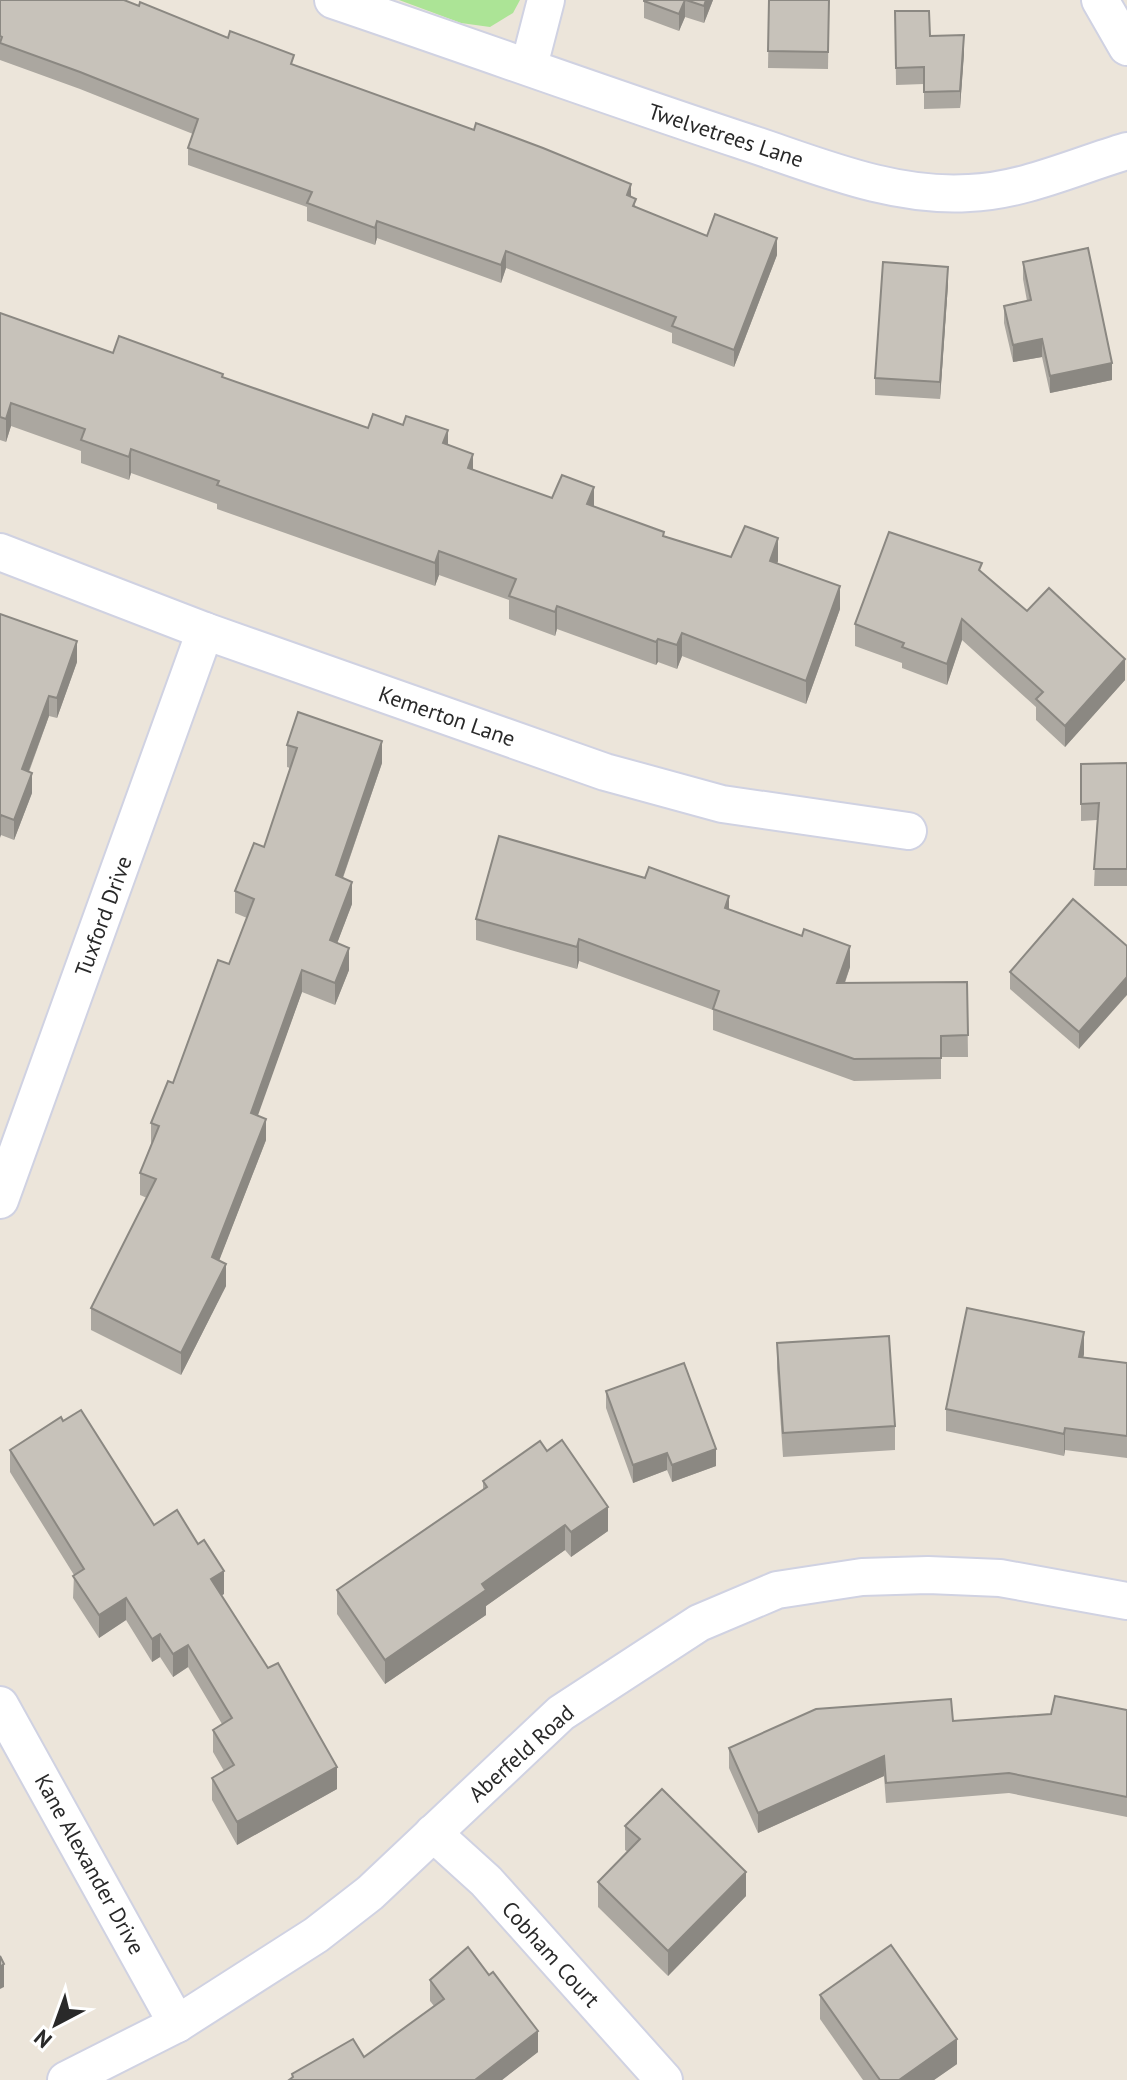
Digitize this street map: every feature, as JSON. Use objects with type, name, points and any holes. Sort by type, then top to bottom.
[{"type":"street","name":"Twelvetrees Lane","points":[[333,0],[698,126],[869,182],[914,192],[971,193],[1019,185],[1127,151]]},
{"type":"street","points":[[529,66],[546,0]]},
{"type":"street","points":[[1100,0],[1127,47]]},
{"type":"street","name":"Kemerton Lane","points":[[0,552],[205,631],[605,772],[722,804],[908,831]]},
{"type":"street","name":"Tuxford Drive","points":[[0,1200],[205,631]]},
{"type":"street","name":"Aberfeld Road","points":[[66,2080],[177,2024],[316,1935],[370,1893],[561,1713],[699,1623],[777,1590],[862,1577],[928,1575],[1000,1578],[1127,1601]]},
{"type":"street","name":"Kane Alexander Drive","points":[[0,1705],[177,2024]]},
{"type":"street","name":"Cobham Court","points":[[433,1833],[486,1881],[664,2080]]},
{"type":"green space","points":[[399,0],[520,0],[513,13],[490,27],[461,23]]},
{"type":"building","points":[[0,0],[124,0],[139,6],[140,2],[228,38],[230,31],[294,55],[291,64],[474,130],[476,123],[631,184],[627,195],[636,199],[633,206],[707,236],[715,214],[777,238],[734,350],[672,326],[676,317],[506,251],[501,265],[377,221],[375,228],[307,203],[312,192],[188,148],[198,119],[0,43]]},
{"type":"building","points":[[644,0],[685,0],[679,14]]},
{"type":"building","points":[[686,0],[706,0],[704,6]]},
{"type":"building","points":[[769,0],[829,0],[828,52],[768,51]]},
{"type":"building","points":[[895,11],[929,11],[930,36],[964,35],[960,91],[924,92],[924,67],[896,68]]},
{"type":"building","points":[[1088,248],[1112,363],[1050,376],[1042,339],[1013,345],[1004,306],[1031,300],[1023,262]]},
{"type":"building","points":[[883,262],[948,267],[940,382],[875,378]]},
{"type":"building","points":[[0,313],[113,353],[119,336],[223,374],[222,377],[368,428],[373,414],[403,425],[406,416],[448,430],[443,443],[473,454],[468,468],[552,498],[562,475],[594,487],[587,504],[664,532],[663,536],[731,557],[745,526],[778,538],[770,561],[840,586],[806,681],[682,633],[677,645],[658,639],[656,642],[557,606],[555,612],[509,596],[516,579],[439,551],[435,563],[217,485],[219,481],[131,449],[129,457],[81,440],[85,429],[11,403],[6,419],[0,417]]},
{"type":"building","points":[[889,532],[982,563],[979,570],[1027,611],[1049,588],[1125,659],[1065,726],[1036,699],[1043,692],[962,619],[947,664],[855,624]]},
{"type":"building","points":[[0,614],[77,641],[57,698],[49,696],[22,769],[32,773],[14,820],[1,815],[0,818]]},
{"type":"building","points":[[298,712],[382,741],[336,875],[352,882],[330,940],[349,948],[335,983],[302,970],[251,1113],[266,1119],[212,1257],[226,1264],[181,1353],[91,1308],[156,1179],[140,1173],[159,1126],[151,1123],[168,1081],[173,1083],[218,960],[229,964],[254,899],[235,891],[254,843],[264,847],[297,748],[287,745]]},
{"type":"building","points":[[1127,763],[1127,869],[1094,869],[1099,803],[1081,804],[1081,764]]},
{"type":"building","points":[[499,836],[645,878],[649,867],[729,896],[725,908],[802,936],[804,929],[850,946],[837,983],[967,982],[968,1035],[941,1036],[941,1058],[854,1059],[713,1009],[719,991],[579,939],[577,947],[476,919]]},
{"type":"building","points":[[1073,899],[1127,946],[1127,977],[1079,1032],[1010,972]]},
{"type":"building","points":[[967,1308],[1084,1332],[1079,1357],[1127,1363],[1127,1436],[1065,1428],[1064,1434],[946,1409]]},
{"type":"building","points":[[889,1336],[895,1426],[783,1433],[777,1343]]},
{"type":"building","points":[[684,1363],[716,1449],[672,1465],[667,1453],[633,1465],[606,1391]]},
{"type":"building","points":[[81,1410],[154,1525],[177,1510],[198,1544],[204,1540],[224,1571],[211,1579],[268,1668],[278,1663],[337,1767],[237,1822],[212,1778],[234,1765],[213,1730],[232,1718],[188,1645],[173,1654],[160,1634],[152,1639],[126,1598],[99,1615],[73,1576],[84,1569],[10,1450],[61,1417],[63,1421]]},
{"type":"building","points":[[562,1440],[608,1507],[571,1532],[565,1525],[482,1584],[486,1590],[385,1660],[337,1590],[487,1487],[483,1481],[540,1441],[547,1451]]},
{"type":"building","points":[[1055,1696],[1127,1710],[1127,1797],[1009,1773],[886,1783],[884,1756],[758,1813],[729,1748],[816,1709],[951,1699],[953,1721],[1051,1714]]},
{"type":"building","points":[[662,1789],[746,1872],[668,1951],[598,1882],[640,1839],[625,1826]]},
{"type":"building","points":[[891,1945],[957,2039],[899,2080],[880,2080],[820,1995]]},
{"type":"building","points":[[468,1947],[489,1975],[493,1972],[538,2031],[475,2080],[289,2080],[292,2074],[353,2039],[364,2057],[444,1999],[430,1980]]}]
